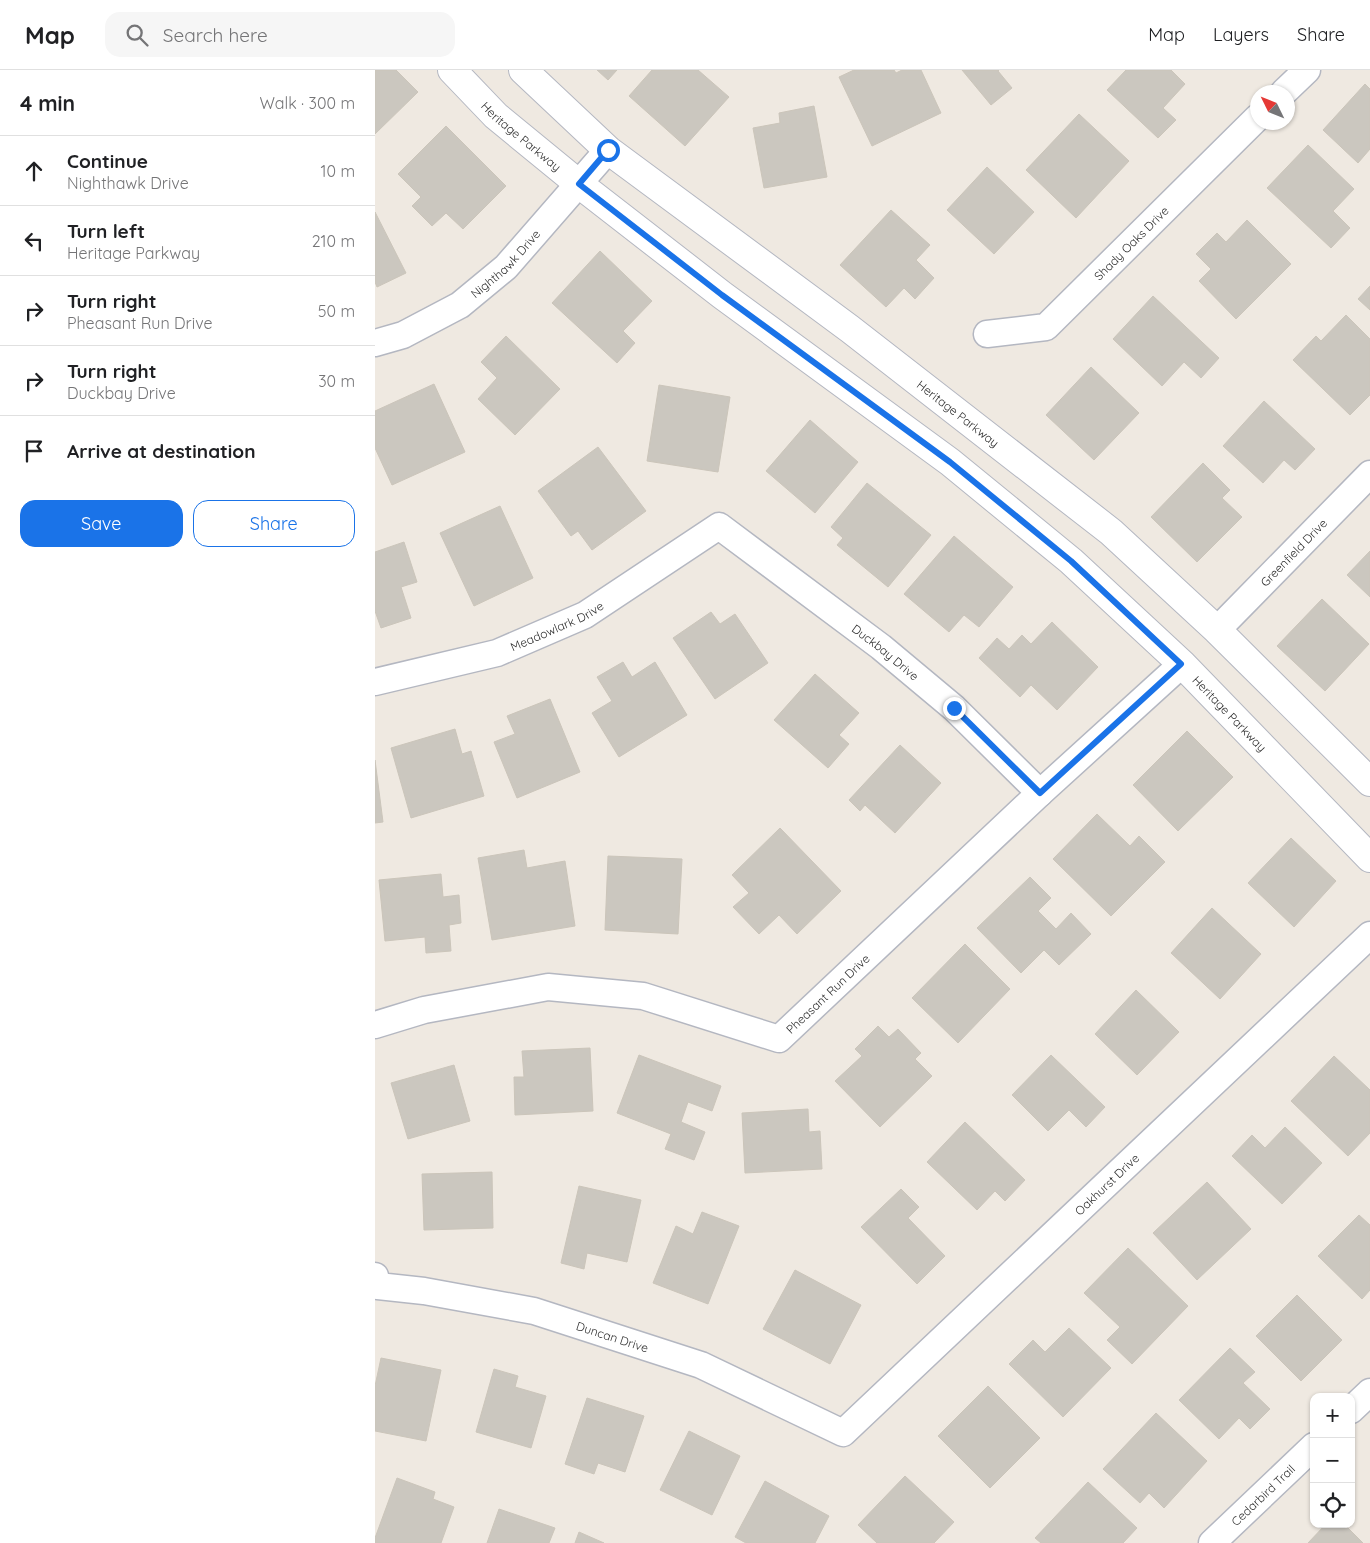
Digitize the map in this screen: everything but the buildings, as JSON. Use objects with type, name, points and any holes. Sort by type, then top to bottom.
[{"type":"main road","name":"Heritage Parkway","points":[[452,70],[496,116],[579,184],[722,295],[950,462],[1071,561],[1181,664],[1370,858]]},
{"type":"main road","name":"Heritage Parkway","points":[[523,70],[608,150],[850,329],[1111,532],[1217,630],[1370,782]]},
{"type":"street","points":[[1291,85],[1307,70]]},
{"type":"street","name":"Shady Oaks Drive","points":[[987,334],[1045,327],[1250,125]]},
{"type":"street","name":"Nighthawk Drive","points":[[375,343],[403,335],[460,305],[506,267],[608,150]]},
{"type":"street","name":"Greenfield Drive","points":[[1217,630],[1370,474]]},
{"type":"street","name":"Meadowlark Drive","points":[[375,682],[497,653],[585,615],[719,526]]},
{"type":"street","name":"Duckbay Drive","points":[[719,526],[881,647],[947,702],[1040,793]]},
{"type":"street","name":"Pheasant Run Drive","points":[[375,1025],[424,1010],[548,987],[643,996],[779,1039],[1040,793],[1181,664]]},
{"type":"street","name":"Oakhurst Drive","points":[[843,1433],[1370,935]]},
{"type":"street","name":"Duncan Drive","points":[[375,1276],[378,1286],[424,1291],[535,1312],[701,1365],[843,1433]]},
{"type":"street","points":[[1355,1406],[1370,1392]]},
{"type":"street","name":"Cedarbird Trail","points":[[1217,1541],[1310,1450]]},
{"type":"route","points":[[608,150],[579,184],[722,295],[950,462],[1071,561],[1181,664],[1040,793],[954,708]]}]
